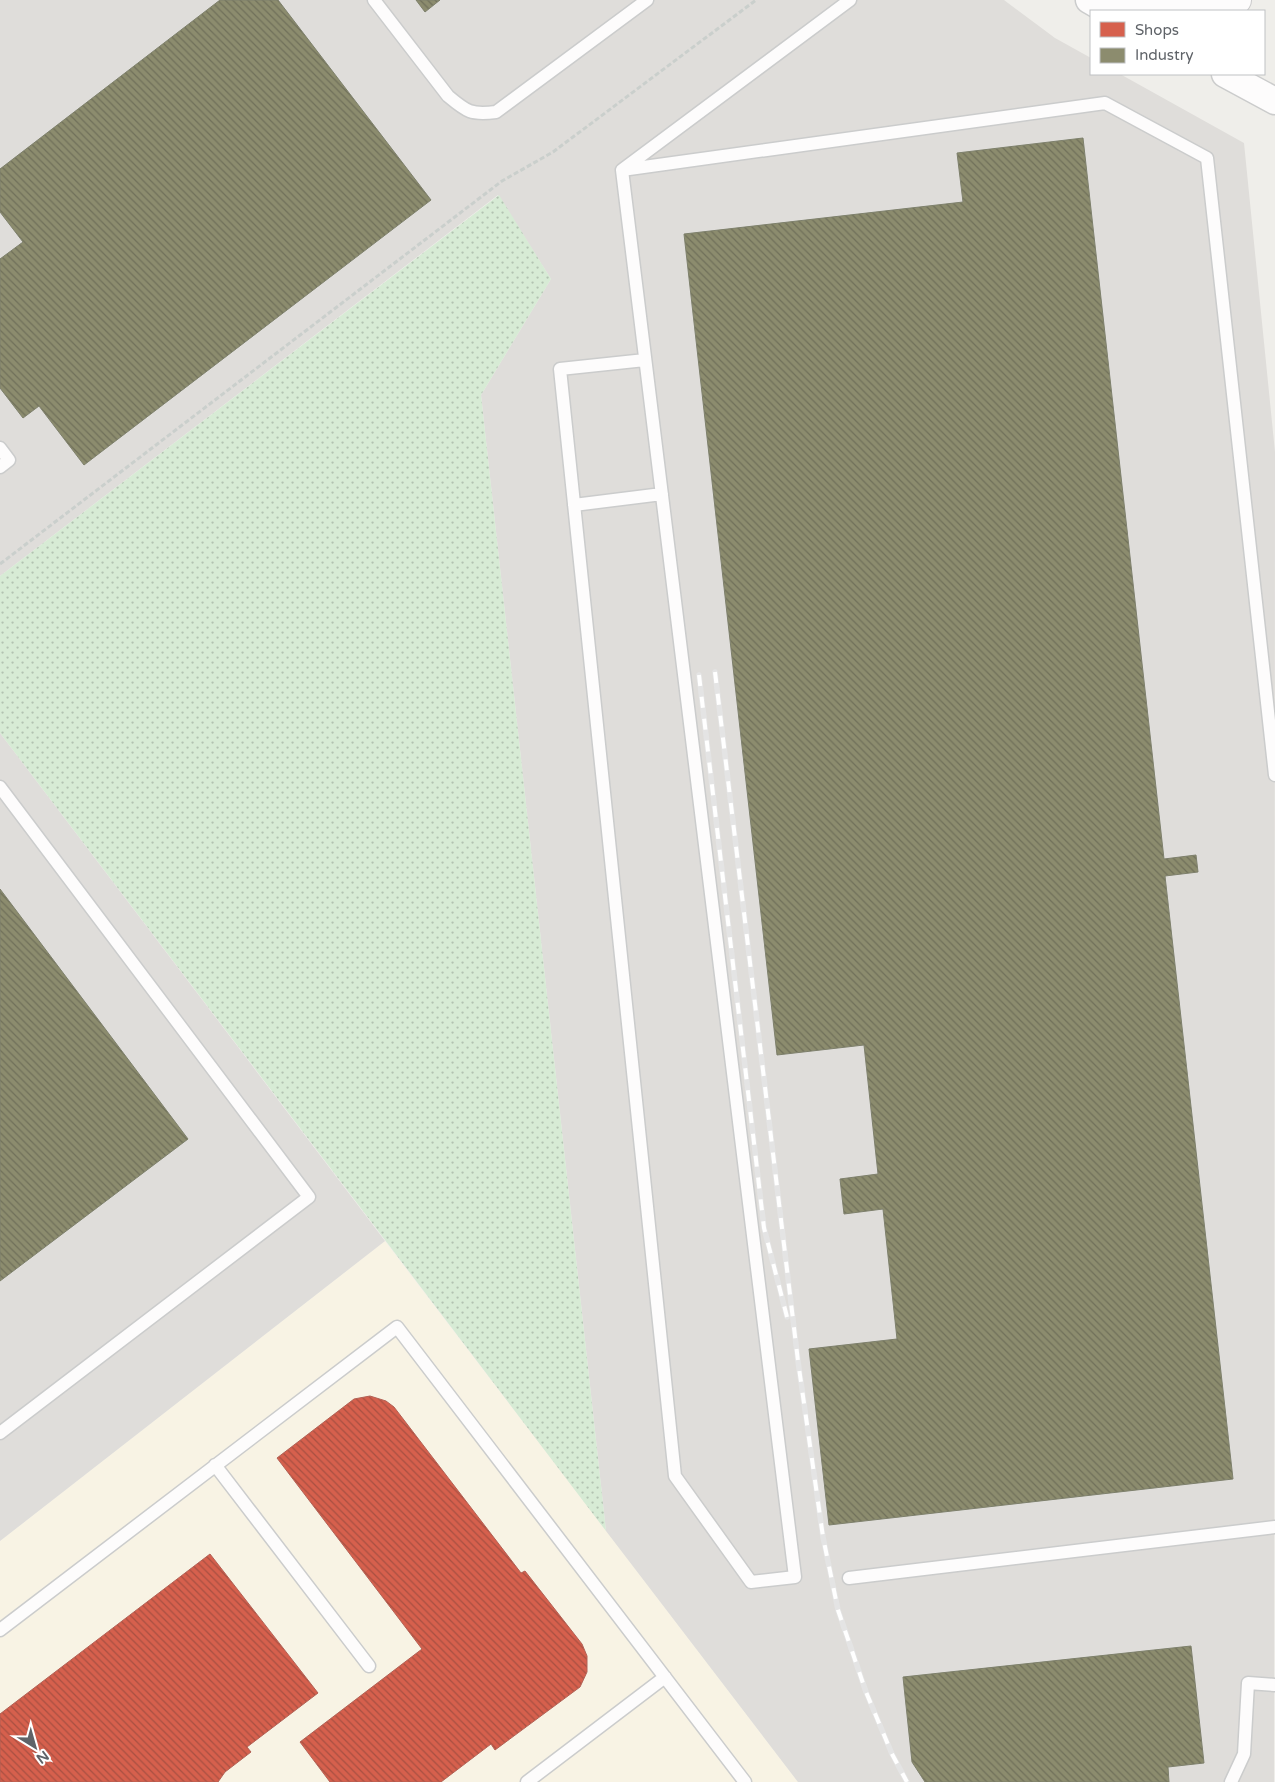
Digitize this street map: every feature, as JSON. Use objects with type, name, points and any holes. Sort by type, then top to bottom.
[{"type":"main road","points":[[1101,7],[1205,8],[1237,0]]},
{"type":"street","points":[[1227,75],[1275,101]]},
{"type":"lane","points":[[374,0],[448,96],[464,109],[478,114],[496,112],[647,0]]},
{"type":"lane","points":[[622,170],[850,0]]},
{"type":"lane","points":[[622,170],[1105,103],[1206,158],[1275,775]]},
{"type":"lane","points":[[622,170],[795,1577],[751,1582],[675,1476],[560,369],[645,360]]},
{"type":"lane","points":[[0,448],[9,460],[0,467]]},
{"type":"lane","points":[[574,504],[662,494]]},
{"type":"lane","points":[[0,787],[309,1197],[0,1433]]},
{"type":"lane","points":[[0,1630],[397,1327],[745,1782]]},
{"type":"lane","points":[[215,1465],[369,1666]]},
{"type":"lane","points":[[850,1578],[1275,1527]]},
{"type":"lane","points":[[527,1782],[665,1677]]},
{"type":"lane","points":[[1231,1782],[1244,1754],[1248,1683],[1275,1685]]},
{"type":"path","points":[[0,564],[502,181],[553,152],[756,0]]},
{"type":"shaded area","points":[[0,0],[1004,0],[1055,38],[1090,57],[1090,75],[1122,75],[1244,143],[1275,452],[1274,1782],[798,1782],[606,1531],[481,395],[551,279],[498,195],[0,576]]},
{"type":"shaded area","points":[[0,733],[385,1241],[0,1541]]},
{"type":"shaded area","points":[[385,1241],[798,1782],[0,1782],[0,1541]]},
{"type":"green space","points":[[499,195],[551,279],[481,395],[606,1531],[0,733],[0,576]]},
{"type":"building: Shops","points":[[370,1396],[386,1401],[394,1407],[521,1573],[525,1571],[582,1644],[587,1656],[587,1672],[580,1687],[495,1750],[491,1744],[441,1782],[330,1782],[300,1742],[422,1649],[277,1458],[354,1399]]},
{"type":"building: Shops","points":[[210,1554],[318,1693],[247,1747],[251,1752],[225,1772],[218,1782],[0,1782],[0,1714]]},
{"type":"building: Industry","points":[[220,0],[278,0],[431,200],[84,465],[39,406],[23,418],[0,388],[0,259],[23,242],[0,212],[0,169]]},
{"type":"building: Industry","points":[[416,0],[440,0],[425,12]]},
{"type":"building: Industry","points":[[1083,138],[1164,859],[1196,855],[1198,872],[1165,876],[1233,1479],[829,1525],[809,1349],[897,1339],[883,1209],[844,1214],[840,1179],[878,1174],[864,1045],[777,1055],[684,234],[963,202],[957,153]]},
{"type":"building: Industry","points":[[0,889],[188,1139],[0,1281]]},
{"type":"building: Industry","points":[[1191,1646],[1204,1763],[1168,1767],[1169,1782],[925,1782],[912,1762],[903,1677]]},
{"type":"railway","points":[[715,672],[798,1361],[823,1537],[838,1610],[866,1692],[892,1754],[907,1782]]},
{"type":"railway","points":[[699,675],[764,1228],[787,1317]]}]
